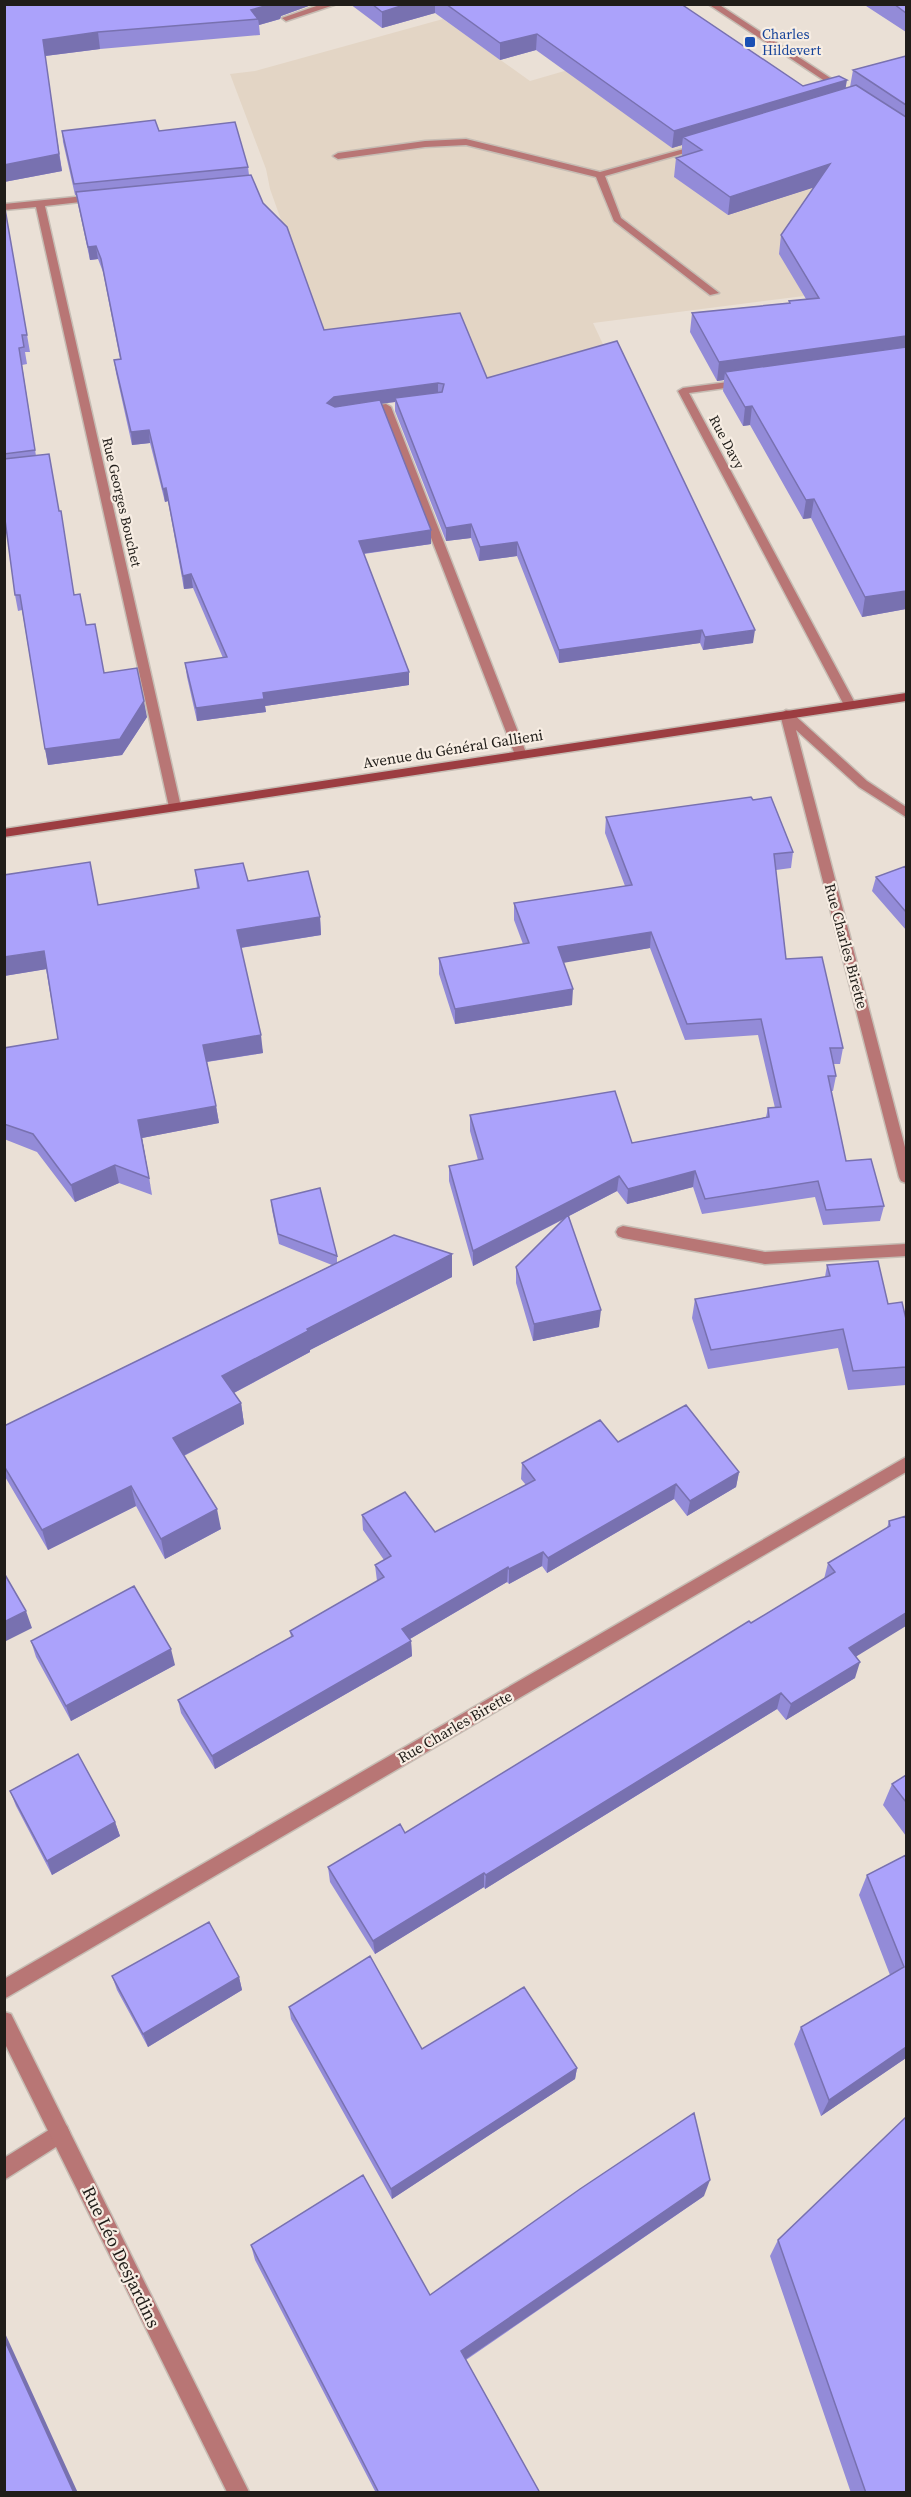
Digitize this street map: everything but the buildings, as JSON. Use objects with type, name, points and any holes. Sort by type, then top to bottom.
[{"type":"street","points":[[286,18],[333,4]]},
{"type":"street","points":[[712,4],[848,92]]},
{"type":"street","points":[[338,156],[425,144],[466,142],[600,175],[715,141]]},
{"type":"street","points":[[600,175],[617,219],[714,293]]},
{"type":"street","points":[[4,207],[110,197]]},
{"type":"street","name":"Rue Georges Bouchet","points":[[40,204],[175,807]]},
{"type":"street","name":"Rue Davy","points":[[754,381],[683,391],[850,705]]},
{"type":"street","points":[[356,412],[391,406],[521,755]]},
{"type":"street","name":"Avenue du Général Gallieni","points":[[4,833],[906,697]]},
{"type":"street","points":[[786,714],[862,784],[906,813]]},
{"type":"street","name":"Rue Charles Birette","points":[[786,714],[906,1177]]},
{"type":"street","points":[[623,1232],[765,1258],[906,1250]]},
{"type":"street","name":"Rue Charles Birette","points":[[4,1990],[906,1464]]},
{"type":"street","name":"Rue Léo Desjardins","points":[[4,2021],[238,2493]]},
{"type":"street","points":[[4,2170],[60,2133]]},
{"type":"shaded area","points":[[443,19],[530,81],[623,54],[832,105],[799,287],[804,296],[593,323],[631,404],[605,408],[325,343],[270,189],[266,169],[230,74],[255,71]]},
{"type":"place","name":"Charles Hildevert","points":[[750,42]]}]
